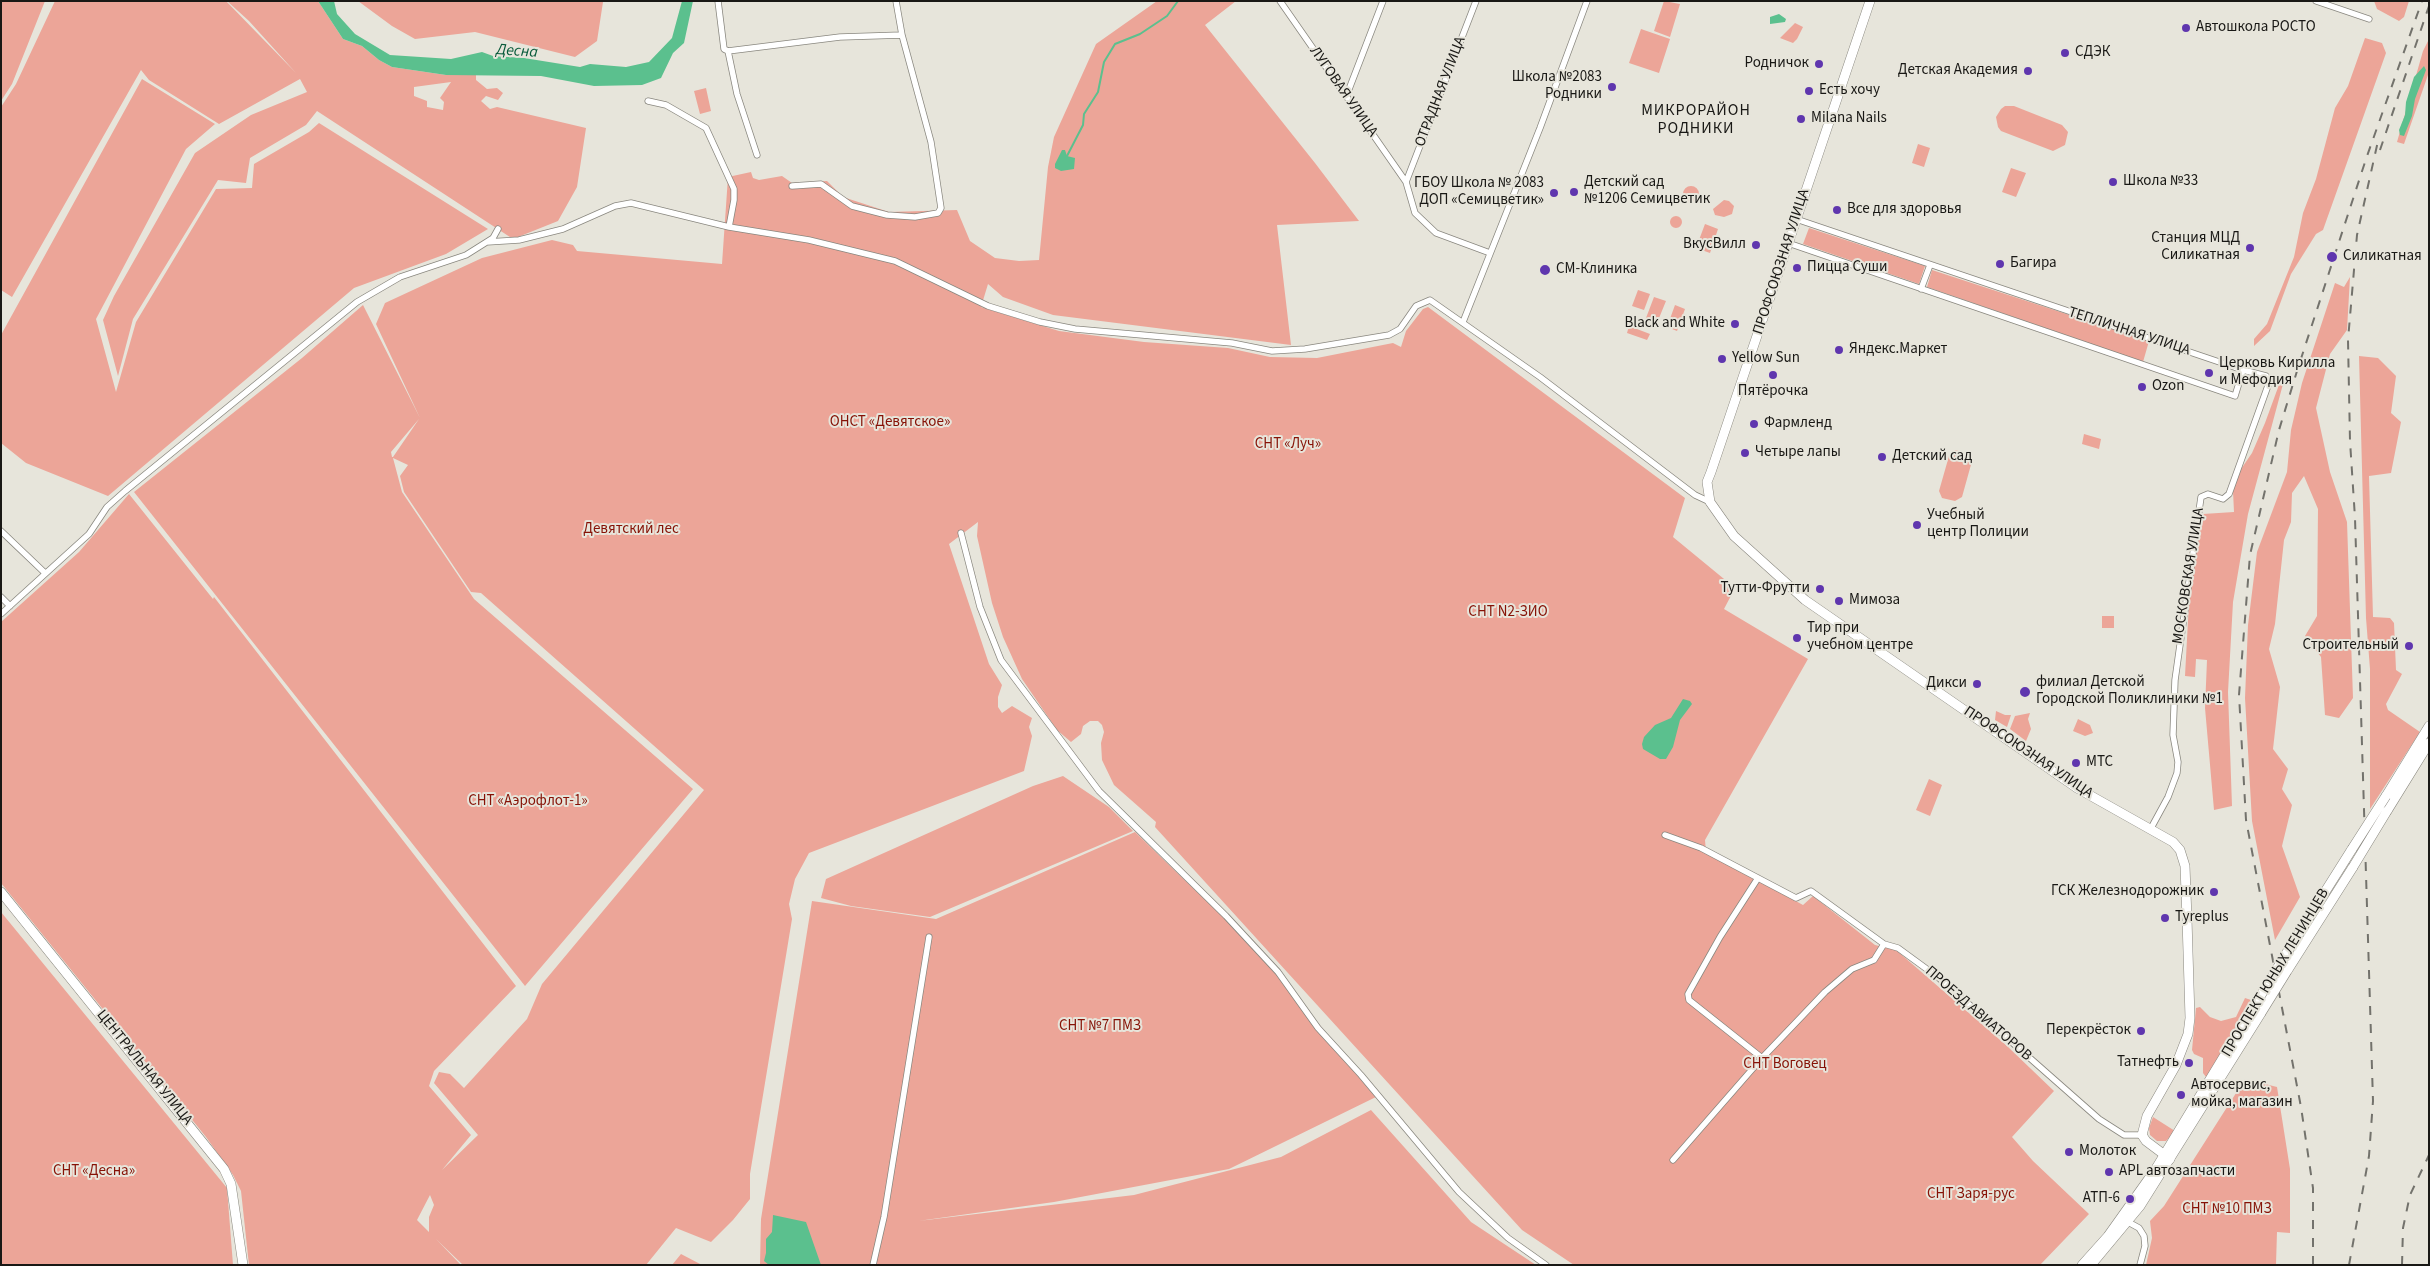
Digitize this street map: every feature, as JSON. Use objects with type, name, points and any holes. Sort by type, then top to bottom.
[{"type":"main road","name":"ПРОФСОЮЗНАЯ УЛИЦА","points":[[1870,1],[1707,482],[1710,502],[1734,536],[1805,600],[2077,788],[2173,842],[2180,850],[2185,866],[2190,1018],[2185,1046],[2147,1116],[2142,1135]]},
{"type":"main road","name":"ПРОСПЕКТ ЮНЫХ ЛЕНИНЦЕВ","points":[[2082,1265],[2108,1236],[2168,1157],[2284,957],[2429,726]]},
{"type":"main road","name":"ПРОСПЕКТ ЮНЫХ ЛЕНИНЦЕВ","points":[[2091,1265],[2128,1222],[2353,867],[2429,742]]},
{"type":"main road","name":"ЦЕНТРАЛЬНАЯ УЛИЦА","points":[[1,892],[224,1169],[231,1184],[243,1265]]},
{"type":"main road","points":[[2142,1135],[2146,1141],[2168,1157]]},
{"type":"street","points":[[718,1],[724,49],[728,51],[737,94],[757,155]]},
{"type":"street","points":[[792,186],[822,184],[852,206],[887,215],[915,217],[938,213],[942,208],[931,142],[902,35],[896,1]]},
{"type":"street","name":"ЛУГОВАЯ УЛИЦА","points":[[1280,1],[1406,182],[1415,213],[1436,233],[1490,253]]},
{"type":"street","points":[[1346,97],[1383,1]]},
{"type":"street","name":"ОТРАДНАЯ УЛИЦА","points":[[1406,182],[1476,1]]},
{"type":"street","points":[[1463,322],[1587,1]]},
{"type":"street","points":[[2316,1],[2369,19]]},
{"type":"street","points":[[728,51],[840,37],[902,35]]},
{"type":"street","points":[[648,101],[666,105],[706,128],[734,189],[729,227]]},
{"type":"street","points":[[487,242],[519,240],[563,229],[606,209],[631,203],[729,227],[809,240],[895,261],[988,306],[1040,322],[1075,329],[1232,343],[1272,351],[1290,351],[1372,340],[1388,335],[1400,329],[1416,306],[1430,300],[1540,377],[1681,486],[1710,502]]},
{"type":"street","name":"ТЕПЛИЧНАЯ УЛИЦА","points":[[1788,243],[2235,396],[2243,370],[1796,219]]},
{"type":"street","points":[[1,614],[89,534],[107,507],[125,490],[357,302],[400,277],[466,255],[493,238],[498,229]]},
{"type":"street","points":[[1921,289],[1930,265]]},
{"type":"street","name":"МОСКОВСКАЯ УЛИЦА","points":[[2150,830],[2168,797],[2177,773],[2178,762],[2173,735],[2175,680],[2201,497],[2208,494],[2223,498],[2229,494],[2270,380],[2266,376],[2243,370]]},
{"type":"street","points":[[1,531],[45,573]]},
{"type":"street","points":[[961,533],[980,607],[1001,660],[1100,791],[1226,916],[1278,972],[1318,1028],[1361,1074],[1459,1192],[1508,1238],[1546,1265]]},
{"type":"street","points":[[1,597],[10,606]]},
{"type":"street","points":[[1665,835],[1701,848],[1758,878],[1720,937],[1688,994],[1689,1000],[1762,1058]]},
{"type":"street","name":"ПРОЕЗД АВИАТОРОВ","points":[[1758,878],[1796,898],[1804,896],[1811,891],[1884,944],[1898,948],[1939,978],[2099,1119],[2124,1135],[2142,1135]]},
{"type":"street","points":[[873,1265],[885,1207],[929,937]]},
{"type":"street","points":[[1673,1160],[1762,1058],[1826,992],[1852,969],[1874,960],[1884,944]]},
{"type":"street","points":[[2128,1222],[2139,1228],[2144,1236],[2145,1246],[2140,1265]]},
{"type":"green space","points":[[1,1],[45,1],[12,84],[1,101]]},
{"type":"green space","points":[[55,1],[226,1],[296,73],[249,21],[227,1],[318,1],[343,39],[362,46],[379,60],[392,67],[446,75],[476,75],[476,80],[487,89],[497,88],[503,93],[498,100],[486,96],[481,101],[490,109],[497,107],[586,128],[577,187],[558,221],[513,239],[317,111],[306,125],[250,158],[246,183],[218,180],[133,319],[118,376],[103,320],[114,296],[195,153],[251,115],[307,92],[300,79],[219,124],[149,80],[141,70],[12,297],[1,290],[1,107],[16,84]],"holes":[[[451,82],[440,98],[444,102],[443,110],[427,107],[427,101],[414,96],[414,87]]]},
{"type":"green space","points":[[358,1],[603,2],[597,41],[575,57],[475,32],[415,39],[392,26]]},
{"type":"green space","points":[[1157,1],[1236,1],[1205,25],[1359,221],[1277,225],[1291,345],[1053,315],[1003,297],[988,284],[981,307],[1059,331],[1144,342],[1228,348],[1270,357],[1317,358],[1393,343],[1401,347],[1406,331],[1423,309],[1428,307],[1685,498],[1673,537],[1735,588],[1724,609],[1808,659],[1705,840],[1706,852],[1803,905],[1813,896],[1875,945],[1896,950],[2007,1046],[2054,1091],[2012,1137],[2033,1161],[2089,1214],[2040,1265],[1574,1265],[1522,1230],[1155,827],[1156,822],[1114,785],[1102,760],[1101,743],[1104,732],[1102,725],[1098,721],[1090,721],[1083,726],[1081,734],[1071,742],[1057,730],[1022,679],[1003,637],[992,603],[977,536],[978,522],[949,544],[989,664],[1002,685],[998,697],[998,707],[1002,713],[1012,706],[1032,718],[1029,727],[1032,736],[1024,771],[809,853],[795,879],[789,904],[792,919],[750,1174],[750,1199],[733,1220],[711,1242],[676,1228],[646,1265],[463,1265],[436,1239],[461,1265],[249,1265],[241,1191],[233,1175],[206,1137],[1,883],[1,622],[79,552],[129,494],[213,599],[214,597],[516,986],[434,1071],[429,1086],[471,1135],[442,1170],[478,1135],[434,1083],[439,1072],[450,1074],[464,1088],[527,1019],[542,984],[704,790],[481,593],[471,592],[404,492],[400,476],[408,465],[393,458],[402,492],[474,599],[693,789],[525,986],[134,492],[302,358],[363,305],[420,418],[376,324],[385,303],[482,258],[552,240],[573,245],[577,251],[722,264],[728,177],[751,172],[753,178],[759,180],[782,176],[792,183],[827,181],[843,197],[889,212],[957,210],[970,241],[995,258],[1019,261],[1039,260],[1048,167],[1054,137],[1096,44]],"holes":[[[419,419],[393,457],[392,457],[391,452]],[[430,1195],[434,1205],[429,1217],[429,1232],[417,1220]]]},
{"type":"green space","points":[[1664,1],[1680,4],[1670,37],[1654,31]]},
{"type":"green space","points":[[2374,1],[2409,1],[2404,17],[2399,21],[2377,9]]},
{"type":"green space","points":[[1795,23],[1803,27],[1793,43],[1780,38]]},
{"type":"green space","points":[[1641,29],[1670,39],[1659,73],[1629,63]]},
{"type":"green space","points":[[2365,38],[2382,43],[2386,53],[2323,230],[2316,234],[2291,274],[2270,331],[2254,346],[2254,339],[2267,324],[2294,257],[2303,213],[2316,179],[2335,108],[2348,86]]},
{"type":"green space","points":[[2429,39],[2429,72],[2404,144],[2397,142],[2423,51]]},
{"type":"green space","points":[[142,79],[215,124],[186,149],[96,319],[116,392],[136,322],[216,189],[252,188],[254,164],[309,132],[319,123],[488,229],[446,254],[354,288],[108,496],[26,463],[1,443],[1,335]]},
{"type":"green space","points":[[706,88],[711,111],[700,114],[694,91]]},
{"type":"green space","points":[[2005,106],[2014,106],[2062,125],[2068,132],[2065,145],[2053,151],[2001,131],[1996,117]]},
{"type":"green space","points":[[1918,144],[1930,148],[1924,167],[1912,163]]},
{"type":"green space","points":[[2011,168],[2026,173],[2016,197],[2002,192]]},
{"type":"green space","points":[[1688,186],[1694,186],[1699,191],[1697,200],[1688,202],[1683,197],[1683,191]]},
{"type":"green space","points":[[1724,200],[1729,201],[1734,206],[1732,214],[1724,217],[1715,215],[1713,209]]},
{"type":"green space","points":[[1674,216],[1678,216],[1682,222],[1678,228],[1674,228],[1670,224],[1670,220]]},
{"type":"green space","points":[[1705,224],[1718,229],[1710,253],[1696,248]]},
{"type":"green space","points":[[1809,228],[1925,266],[1919,284],[1803,244]]},
{"type":"green space","points":[[1932,270],[2149,341],[2143,362],[1927,287]]},
{"type":"green space","points":[[2350,277],[2347,330],[2330,354],[2316,408],[2330,472],[2347,522],[2353,698],[2339,718],[2325,715],[2321,657],[2305,636],[2317,616],[2318,509],[2304,476],[2292,493],[2291,522],[2284,540],[2275,624],[2269,649],[2280,687],[2273,749],[2288,769],[2282,789],[2292,805],[2282,846],[2300,897],[2275,940],[2252,821],[2245,698],[2248,625],[2257,552],[2287,472],[2291,430],[2302,383],[2335,283],[2344,287]]},
{"type":"green space","points":[[1638,290],[1650,294],[1644,310],[1632,306]]},
{"type":"green space","points":[[1654,297],[1666,301],[1657,323],[1646,318]]},
{"type":"green space","points":[[1675,305],[1685,309],[1677,331],[1667,327]]},
{"type":"green space","points":[[1629,326],[1650,334],[1647,340],[1627,333]]},
{"type":"green space","points":[[2359,356],[2378,358],[2396,376],[2391,413],[2401,422],[2391,473],[2369,476],[2373,617],[2390,618],[2394,623],[2396,670],[2402,674],[2386,704],[2388,710],[2420,732],[2370,809],[2370,669],[2366,618]]},
{"type":"green space","points":[[2280,382],[2283,384],[2248,514],[2233,602],[2228,692],[2232,806],[2214,810],[2205,708],[2207,660],[2196,659],[2195,677],[2185,676],[2190,584],[2203,514],[2234,512],[2233,491],[2239,472],[2252,453]]},
{"type":"green space","points":[[2084,434],[2101,439],[2099,449],[2082,444]]},
{"type":"green space","points":[[1955,450],[1969,454],[1972,461],[1962,497],[1955,501],[1942,498],[1939,491],[1949,456]]},
{"type":"green space","points":[[2102,616],[2114,616],[2114,628],[2102,628]]},
{"type":"green space","points":[[1996,711],[2005,715],[2011,715],[2007,727],[1995,720]]},
{"type":"green space","points":[[2030,713],[2028,719],[2031,729],[2026,741],[2010,729],[2015,716]]},
{"type":"green space","points":[[2078,719],[2090,725],[2093,733],[2085,736],[2073,731]]},
{"type":"green space","points":[[1063,776],[1109,807],[1133,831],[930,917],[851,906],[821,898],[826,879],[1033,786]]},
{"type":"green space","points":[[1929,779],[1942,785],[1930,816],[1916,810]]},
{"type":"green space","name":"СНТ №7 ПМЗ","points":[[1135,832],[1261,954],[1378,1096],[1229,1169],[1054,1202],[918,1221],[1134,1195],[1281,1157],[1371,1110],[1471,1222],[1536,1265],[760,1265],[761,1219],[812,901],[936,919]]},
{"type":"green space","name":"СНТ «Десна»","points":[[1,912],[227,1188],[233,1265],[1,1265]]},
{"type":"green space","points":[[2245,998],[2254,1001],[2209,1077],[2206,1077],[2203,1073],[2203,1058],[2194,1054],[2192,1050],[2196,1008],[2200,1007],[2210,1017],[2221,1021],[2236,1017]]},
{"type":"green space","name":"СНТ №10 ПМЗ","points":[[2245,1079],[2277,1087],[2290,1169],[2290,1233],[2277,1232],[2276,1264],[2146,1265],[2152,1238],[2150,1221],[2164,1206]]},
{"type":"green space","points":[[2153,1117],[2175,1131],[2166,1141],[2157,1141],[2150,1135],[2149,1128]]},
{"type":"green space","points":[[681,1254],[702,1265],[672,1265]]},
{"type":"shaded area","points":[[318,1],[334,1],[337,14],[355,34],[390,55],[451,59],[482,52],[493,56],[524,58],[580,67],[590,64],[626,67],[649,62],[672,38],[682,1],[693,1],[684,43],[673,53],[661,78],[642,85],[594,86],[541,76],[446,75],[392,67],[379,60],[362,46],[343,39]]},
{"type":"shaded area","points":[[1779,14],[1786,19],[1785,22],[1770,24],[1770,17]]},
{"type":"shaded area","points":[[2424,66],[2426,70],[2415,99],[2412,116],[2404,136],[2400,135],[2399,130],[2405,115],[2406,102],[2414,77]]},
{"type":"shaded area","points":[[1062,150],[1065,150],[1067,156],[1075,158],[1074,169],[1061,171],[1055,168]]},
{"type":"shaded area","points":[[1683,699],[1690,701],[1692,704],[1680,720],[1673,747],[1666,759],[1660,759],[1643,749],[1644,737],[1655,725],[1671,718]]},
{"type":"shaded area","points":[[773,1215],[806,1222],[821,1265],[769,1265],[764,1261],[766,1239],[772,1232]]},
{"type":"waterway","points":[[1067,156],[1083,125],[1084,114],[1098,92],[1104,62],[1115,44],[1140,34],[1167,16],[1178,1]]},
{"type":"railway","points":[[2313,1265],[2313,1188],[2301,1107],[2246,820],[2239,695],[2250,555],[2279,430],[2297,371],[2366,159],[2422,1]]},
{"type":"railway","points":[[2380,150],[2429,6]]},
{"type":"railway","points":[[2349,1265],[2369,1156],[2373,1101],[2348,340],[2357,235],[2378,141]]},
{"type":"railway","points":[[2402,1265],[2403,1228],[2410,1195],[2429,1155]]},
{"type":"place","name":"Автошкола РОСТО","points":[[2186,28]]},
{"type":"place","name":"СДЭК","points":[[2065,53]]},
{"type":"place","name":"Родничок","points":[[1819,64]]},
{"type":"place","name":"Детская Академия","points":[[2028,71]]},
{"type":"place","name":"Школа №2083 Родники","points":[[1612,87]]},
{"type":"place","name":"Есть хочу","points":[[1809,91]]},
{"type":"place","name":"Milana Nails","points":[[1801,119]]},
{"type":"place","name":"Школа №33","points":[[2113,182]]},
{"type":"place","name":"Детский сад №1206 Семицветик","points":[[1574,192]]},
{"type":"place","name":"ГБОУ Школа № 2083 ДОП «Семицветик»","points":[[1554,193]]},
{"type":"place","name":"Все для здоровья","points":[[1837,210]]},
{"type":"place","name":"ВкусВилл","points":[[1756,245]]},
{"type":"place","name":"Станция МЦД Силикатная","points":[[2250,248]]},
{"type":"place","name":"Силикатная","points":[[2332,257]]},
{"type":"place","name":"Багира","points":[[2000,264]]},
{"type":"place","name":"Пицца Суши","points":[[1797,268]]},
{"type":"place","name":"СМ-Клиника","points":[[1545,270]]},
{"type":"place","name":"Black and White","points":[[1735,324]]},
{"type":"place","name":"Яндекс.Маркет","points":[[1839,350]]},
{"type":"place","name":"Yellow Sun","points":[[1722,359]]},
{"type":"place","name":"Церковь Кирилла и Мефодия","points":[[2209,373]]},
{"type":"place","name":"Пятёрочка","points":[[1773,375]]},
{"type":"place","name":"Ozon","points":[[2142,387]]},
{"type":"place","name":"Фармленд","points":[[1754,424]]},
{"type":"place","name":"Четыре лапы","points":[[1745,453]]},
{"type":"place","name":"Детский сад","points":[[1882,457]]},
{"type":"place","name":"Учебный центр Полиции","points":[[1917,525]]},
{"type":"place","name":"Тутти-Фрутти","points":[[1820,589]]},
{"type":"place","name":"Мимоза","points":[[1839,601]]},
{"type":"place","name":"Тир при учебном центре","points":[[1797,638]]},
{"type":"place","name":"Строительный","points":[[2409,646]]},
{"type":"place","name":"Дикси","points":[[1977,684]]},
{"type":"place","name":"филиал Детской Городской Поликлиники №1","points":[[2025,692]]},
{"type":"place","name":"МТС","points":[[2076,763]]},
{"type":"place","name":"ГСК Железнодорожник","points":[[2214,892]]},
{"type":"place","name":"Tyreplus","points":[[2165,918]]},
{"type":"place","name":"Перекрёсток","points":[[2141,1031]]},
{"type":"place","name":"Татнефть","points":[[2189,1063]]},
{"type":"place","name":"Автосервис, мойка, магазин","points":[[2181,1095]]},
{"type":"place","name":"Молоток","points":[[2069,1152]]},
{"type":"place","name":"APL автозапчасти","points":[[2109,1172]]},
{"type":"place","name":"АТП-6","points":[[2130,1199]]},
{"type":"district","name":"МИКРОРАЙОН РОДНИКИ","points":[[1696,120]]},
{"type":"water label","name":"Десна","points":[[517,52]]},
{"type":"park label","name":"ОНСТ «Девятское»","points":[[890,423]]},
{"type":"park label","name":"СНТ «Луч»","points":[[1288,445]]},
{"type":"park label","name":"Девятский лес","points":[[631,530]]},
{"type":"park label","name":"СНТ N2-ЗИО","points":[[1508,613]]},
{"type":"park label","name":"СНТ «Аэрофлот-1»","points":[[528,802]]},
{"type":"park label","name":"СНТ Воговец","points":[[1785,1065]]},
{"type":"park label","name":"СНТ Заря-рус","points":[[1971,1195]]}]
